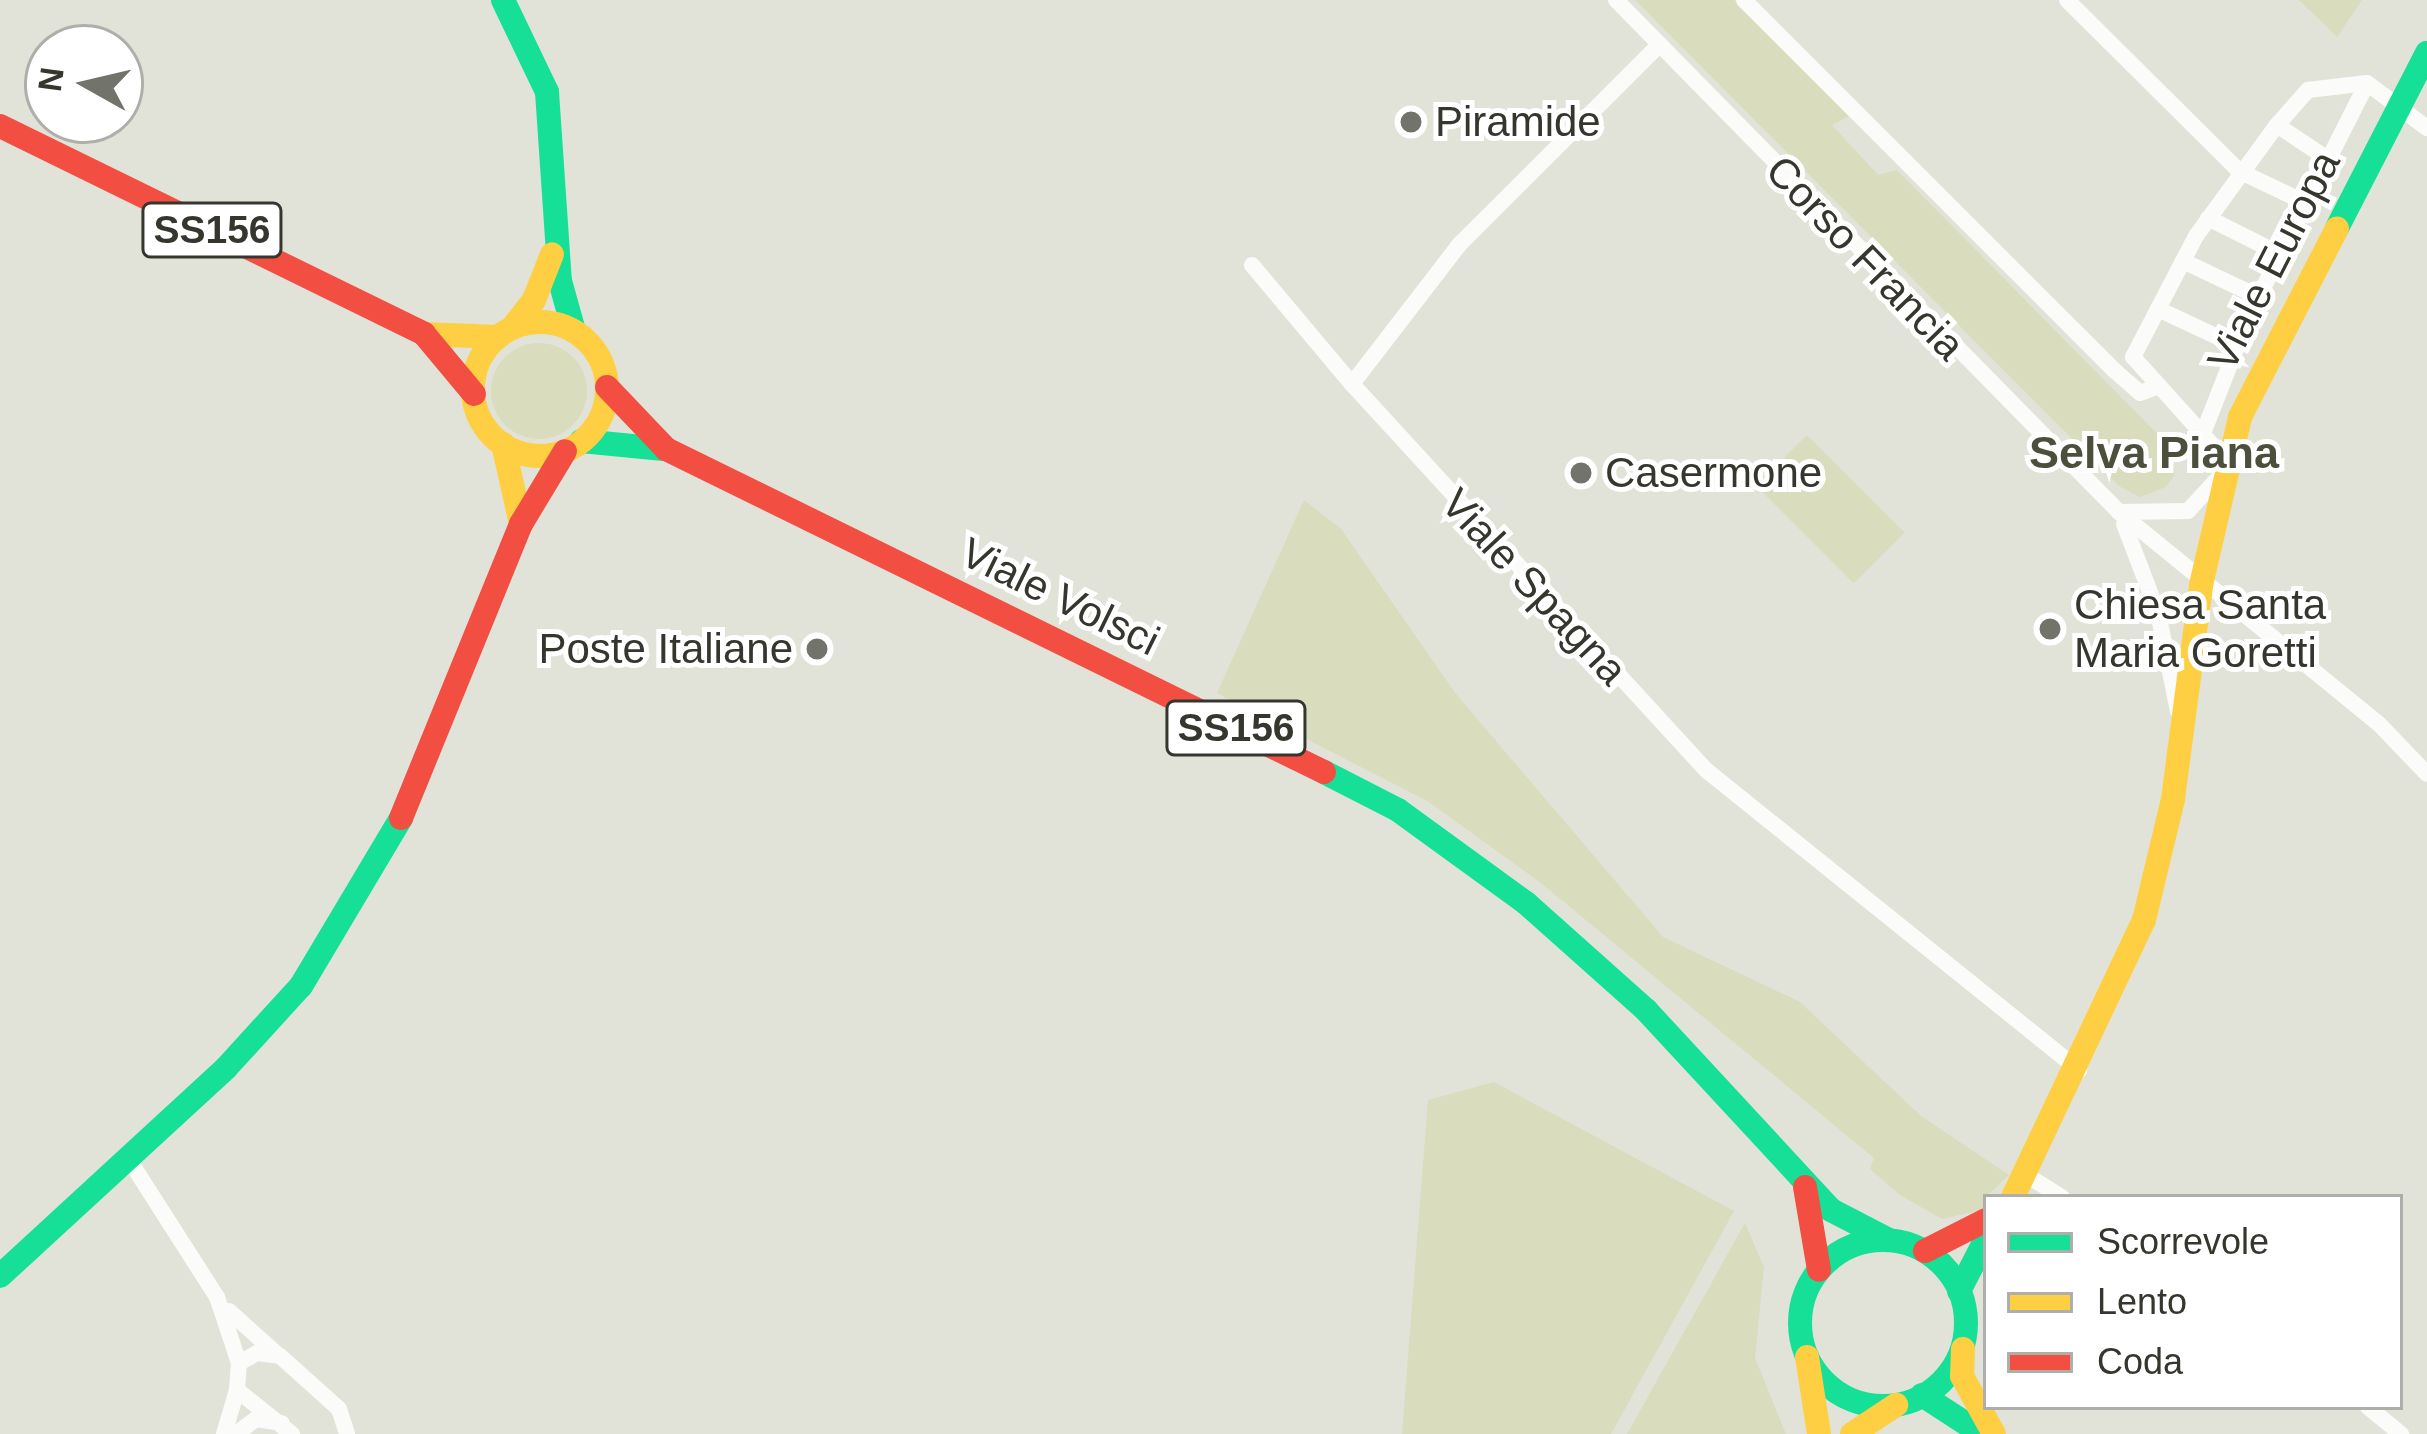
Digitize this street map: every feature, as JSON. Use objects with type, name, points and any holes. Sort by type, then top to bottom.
[{"type":"main road","points":[[502,0],[547,92],[556,241],[574,331]]},
{"type":"main road","name":"Viale Europa","points":[[2015,1194],[2029,1176],[2079,1070],[2144,920],[2183,742],[2201,585],[2225,466],[2262,363],[2427,53]]},
{"type":"main road","name":"SS156","points":[[0,126],[424,334],[474,394],[480,418],[503,444],[533,455],[573,446]]},
{"type":"main road","points":[[474,394],[477,368],[541,287],[556,241]]},
{"type":"main road","name":"SS156","points":[[424,334],[505,332],[550,322],[574,331],[596,351],[607,387]]},
{"type":"main road","points":[[0,1276],[128,1158],[301,986],[411,801],[521,524],[573,446],[600,417],[607,387]]},
{"type":"main road","name":"Viale Volsci","points":[[607,387],[666,449],[1089,651],[1398,810],[1526,903],[1741,1105],[1802,1180]]},
{"type":"main road","points":[[503,444],[516,476],[521,524]]},
{"type":"main road","name":"Viale Volsci","points":[[573,446],[666,449]]},
{"type":"main road","name":"SS156","points":[[1802,1180],[1852,1225],[1925,1251]]},
{"type":"main road","name":"SS156","points":[[1802,1180],[1819,1270],[1801,1312],[1807,1357]]},
{"type":"main road","points":[[1983,1222],[1925,1251],[1959,1292],[1965,1331],[1962,1376],[1994,1434]]},
{"type":"main road","points":[[1819,1270],[1850,1246],[1889,1240]]},
{"type":"main road","points":[[1959,1292],[1983,1245]]},
{"type":"main road","points":[[1852,1434],[1896,1405],[1922,1396],[1952,1369],[1965,1331]]},
{"type":"main road","points":[[1807,1357],[1843,1396],[1896,1405]]},
{"type":"main road","points":[[1807,1357],[1819,1434]]},
{"type":"main road","points":[[1922,1396],[1953,1408],[1982,1434]]},
{"type":"street","name":"Corso Francia","points":[[1616,0],[2119,512],[2201,585]]},
{"type":"street","points":[[1744,0],[2115,371],[2140,393],[2156,387]]},
{"type":"street","points":[[2067,0],[2239,171],[2306,203]]},
{"type":"street","points":[[1352,384],[1459,245],[1658,46]]},
{"type":"street","points":[[2200,441],[2259,297],[2367,83]]},
{"type":"street","points":[[2183,742],[2158,613],[2119,512],[2188,511],[2225,466],[2133,357],[2208,218],[2239,171],[2308,90],[2367,83],[2400,103],[2427,128]]},
{"type":"street","points":[[2277,125],[2329,160]]},
{"type":"street","points":[[2208,218],[2280,254]]},
{"type":"street","points":[[2183,261],[2259,297]]},
{"type":"street","name":"Viale Spagna","points":[[1252,265],[1352,384],[1706,770],[2079,1070]]},
{"type":"street","points":[[2158,309],[2237,346]]},
{"type":"street","points":[[2201,585],[2379,724],[2427,774]]},
{"type":"street","points":[[128,1158],[217,1297],[239,1363],[237,1390],[224,1434]]},
{"type":"street","points":[[2029,1176],[2057,1194]]},
{"type":"street","points":[[217,1297],[339,1409],[347,1434]]},
{"type":"street","points":[[239,1363],[257,1352],[280,1356]]},
{"type":"street","points":[[237,1390],[287,1429]]},
{"type":"street","points":[[2372,1410],[2401,1434]]},
{"type":"street","points":[[236,1434],[256,1419],[287,1429]]},
{"type":"green space","points":[[1635,0],[1734,0],[1849,116],[1832,125],[1878,175],[1897,170],[2172,449],[2175,474],[2166,487],[2140,497],[2119,486]]},
{"type":"green space","points":[[2299,0],[2362,0],[2337,37]]},
{"type":"green space","points":[[539,343],[573,357],[587,391],[573,425],[539,439],[505,425],[491,391],[505,357]]},
{"type":"green space","points":[[1807,435],[1905,533],[1854,583],[1756,486]]},
{"type":"green space","points":[[1304,500],[1341,529],[1456,694],[1663,937],[1800,1002],[1921,1116],[2009,1175],[1989,1194],[1983,1194],[1983,1210],[1942,1219],[1900,1195],[1870,1169],[1874,1158],[1541,883],[1429,802],[1217,693]]},
{"type":"green space","points":[[1494,1082],[1734,1211],[1611,1434],[1402,1434],[1428,1100]]},
{"type":"green space","points":[[1745,1223],[1764,1267],[1755,1358],[1786,1434],[1627,1434]]},
{"type":"traffic: fast","points":[[503,0],[547,92],[560,281],[574,331]]},
{"type":"traffic: fast","points":[[2337,228],[2427,53]]},
{"type":"traffic: fast","points":[[581,441],[664,449]]},
{"type":"traffic: fast","points":[[1324,772],[1398,810],[1526,903],[1646,1010],[1831,1210],[1889,1240]]},
{"type":"traffic: fast","points":[[0,1276],[226,1068],[301,986],[401,818]]},
{"type":"traffic: fast","points":[[1883,1240],[1915,1247],[1941,1265],[1959,1291],[1966,1323],[1959,1355],[1941,1381],[1915,1399],[1883,1406],[1851,1399],[1825,1381],[1807,1355],[1800,1323],[1807,1291],[1825,1265],[1851,1247],[1883,1240]]},
{"type":"traffic: fast","points":[[1959,1291],[1983,1245]]},
{"type":"traffic: fast","points":[[1922,1395],[1982,1434]]},
{"type":"traffic: slow","points":[[2014,1194],[2144,920],[2173,799],[2201,585],[2240,417],[2337,228]]},
{"type":"traffic: slow","points":[[512,328],[534,300],[552,254]]},
{"type":"traffic: slow","points":[[540,322],[565,327],[587,342],[602,364],[607,389],[602,414],[587,436],[565,451],[540,456],[515,451],[493,436],[478,414],[473,389],[478,364],[493,342],[515,327],[540,322]]},
{"type":"traffic: slow","points":[[424,334],[498,337]]},
{"type":"traffic: slow","points":[[503,444],[521,524]]},
{"type":"traffic: slow","points":[[1963,1349],[1962,1376],[1994,1434]]},
{"type":"traffic: slow","points":[[1807,1357],[1819,1434]]},
{"type":"traffic: slow","points":[[1852,1434],[1896,1405]]},
{"type":"traffic: jam","points":[[0,126],[424,334],[474,394]]},
{"type":"traffic: jam","points":[[607,387],[666,449],[1324,772]]},
{"type":"traffic: jam","points":[[401,818],[521,524],[565,451]]},
{"type":"traffic: jam","points":[[1805,1187],[1819,1270]]},
{"type":"traffic: jam","points":[[1925,1251],[1983,1222]]},
{"type":"place","name":"Piramide","points":[[1411,122]]},
{"type":"place","name":"Casermone","points":[[1581,473]]},
{"type":"place","name":"Chiesa Santa Maria Goretti","points":[[2050,629]]},
{"type":"place","name":"Poste Italiane","points":[[817,649]]},
{"type":"district","name":"Selva Piana","points":[[2154,453]]}]
